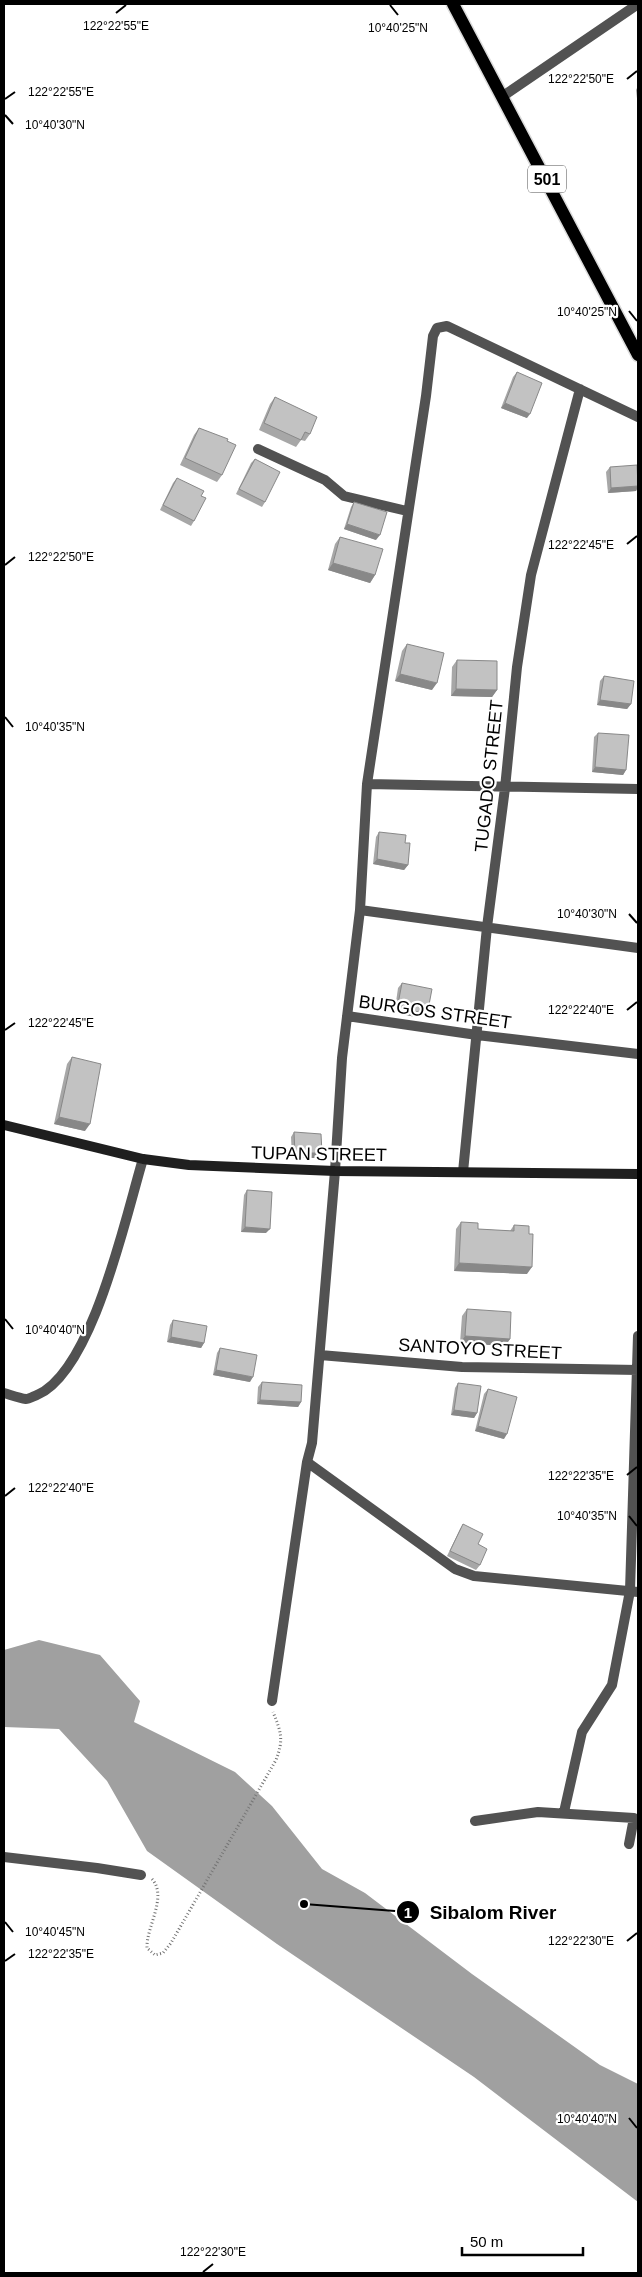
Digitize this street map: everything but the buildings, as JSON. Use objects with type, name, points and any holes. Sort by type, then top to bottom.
[{"type":"main road","name":"501","points":[[453,4],[638,355]]},
{"type":"main road","name":"TUPAN STREET","points":[[4,1125],[143,1159],[207,1166],[335,1171],[638,1174]]},
{"type":"street","points":[[503,96],[638,4]]},
{"type":"street","points":[[272,1701],[307,1462],[312,1442],[335,1171],[342,1058],[360,910],[367,784],[426,396],[432,336],[437,328],[447,326],[638,417]]},
{"type":"street","name":"TUGADO STREET","points":[[463,1172],[487,927],[505,788],[517,667],[531,575],[580,389]]},
{"type":"street","points":[[258,449],[326,480],[344,496],[407,511]]},
{"type":"street","points":[[367,784],[638,789]]},
{"type":"street","points":[[360,910],[638,948]]},
{"type":"street","name":"BURGOS STREET","points":[[347,1016],[477,1035],[638,1054]]},
{"type":"street","points":[[4,1393],[27,1399],[44,1392],[54,1384],[76,1354],[94,1316],[143,1159]]},
{"type":"street","points":[[564,1812],[582,1732],[612,1685],[634,1591],[638,1336]]},
{"type":"street","name":"SANTOYO STREET","points":[[320,1355],[462,1367],[637,1370]]},
{"type":"street","points":[[307,1462],[455,1569],[474,1576],[634,1591]]},
{"type":"street","points":[[475,1821],[538,1812],[564,1812],[634,1818],[629,1844]]},
{"type":"street","points":[[4,1857],[141,1875]]},
{"type":"path","points":[[141,1875],[150,1878],[157,1884],[158,1897],[147,1939],[148,1948],[155,1955],[163,1953],[180,1928],[276,1760],[282,1745],[282,1738],[272,1712],[272,1701]]},
{"type":"shaded area","points":[[39,1640],[100,1655],[140,1701],[134,1722],[235,1772],[272,1806],[322,1869],[365,1893],[472,1974],[600,2065],[638,2084],[638,2202],[474,2077],[277,1944],[147,1851],[107,1781],[59,1729],[4,1727],[4,1650]]},
{"type":"place","name":"Sibalom River","points":[[304,1904]]}]
